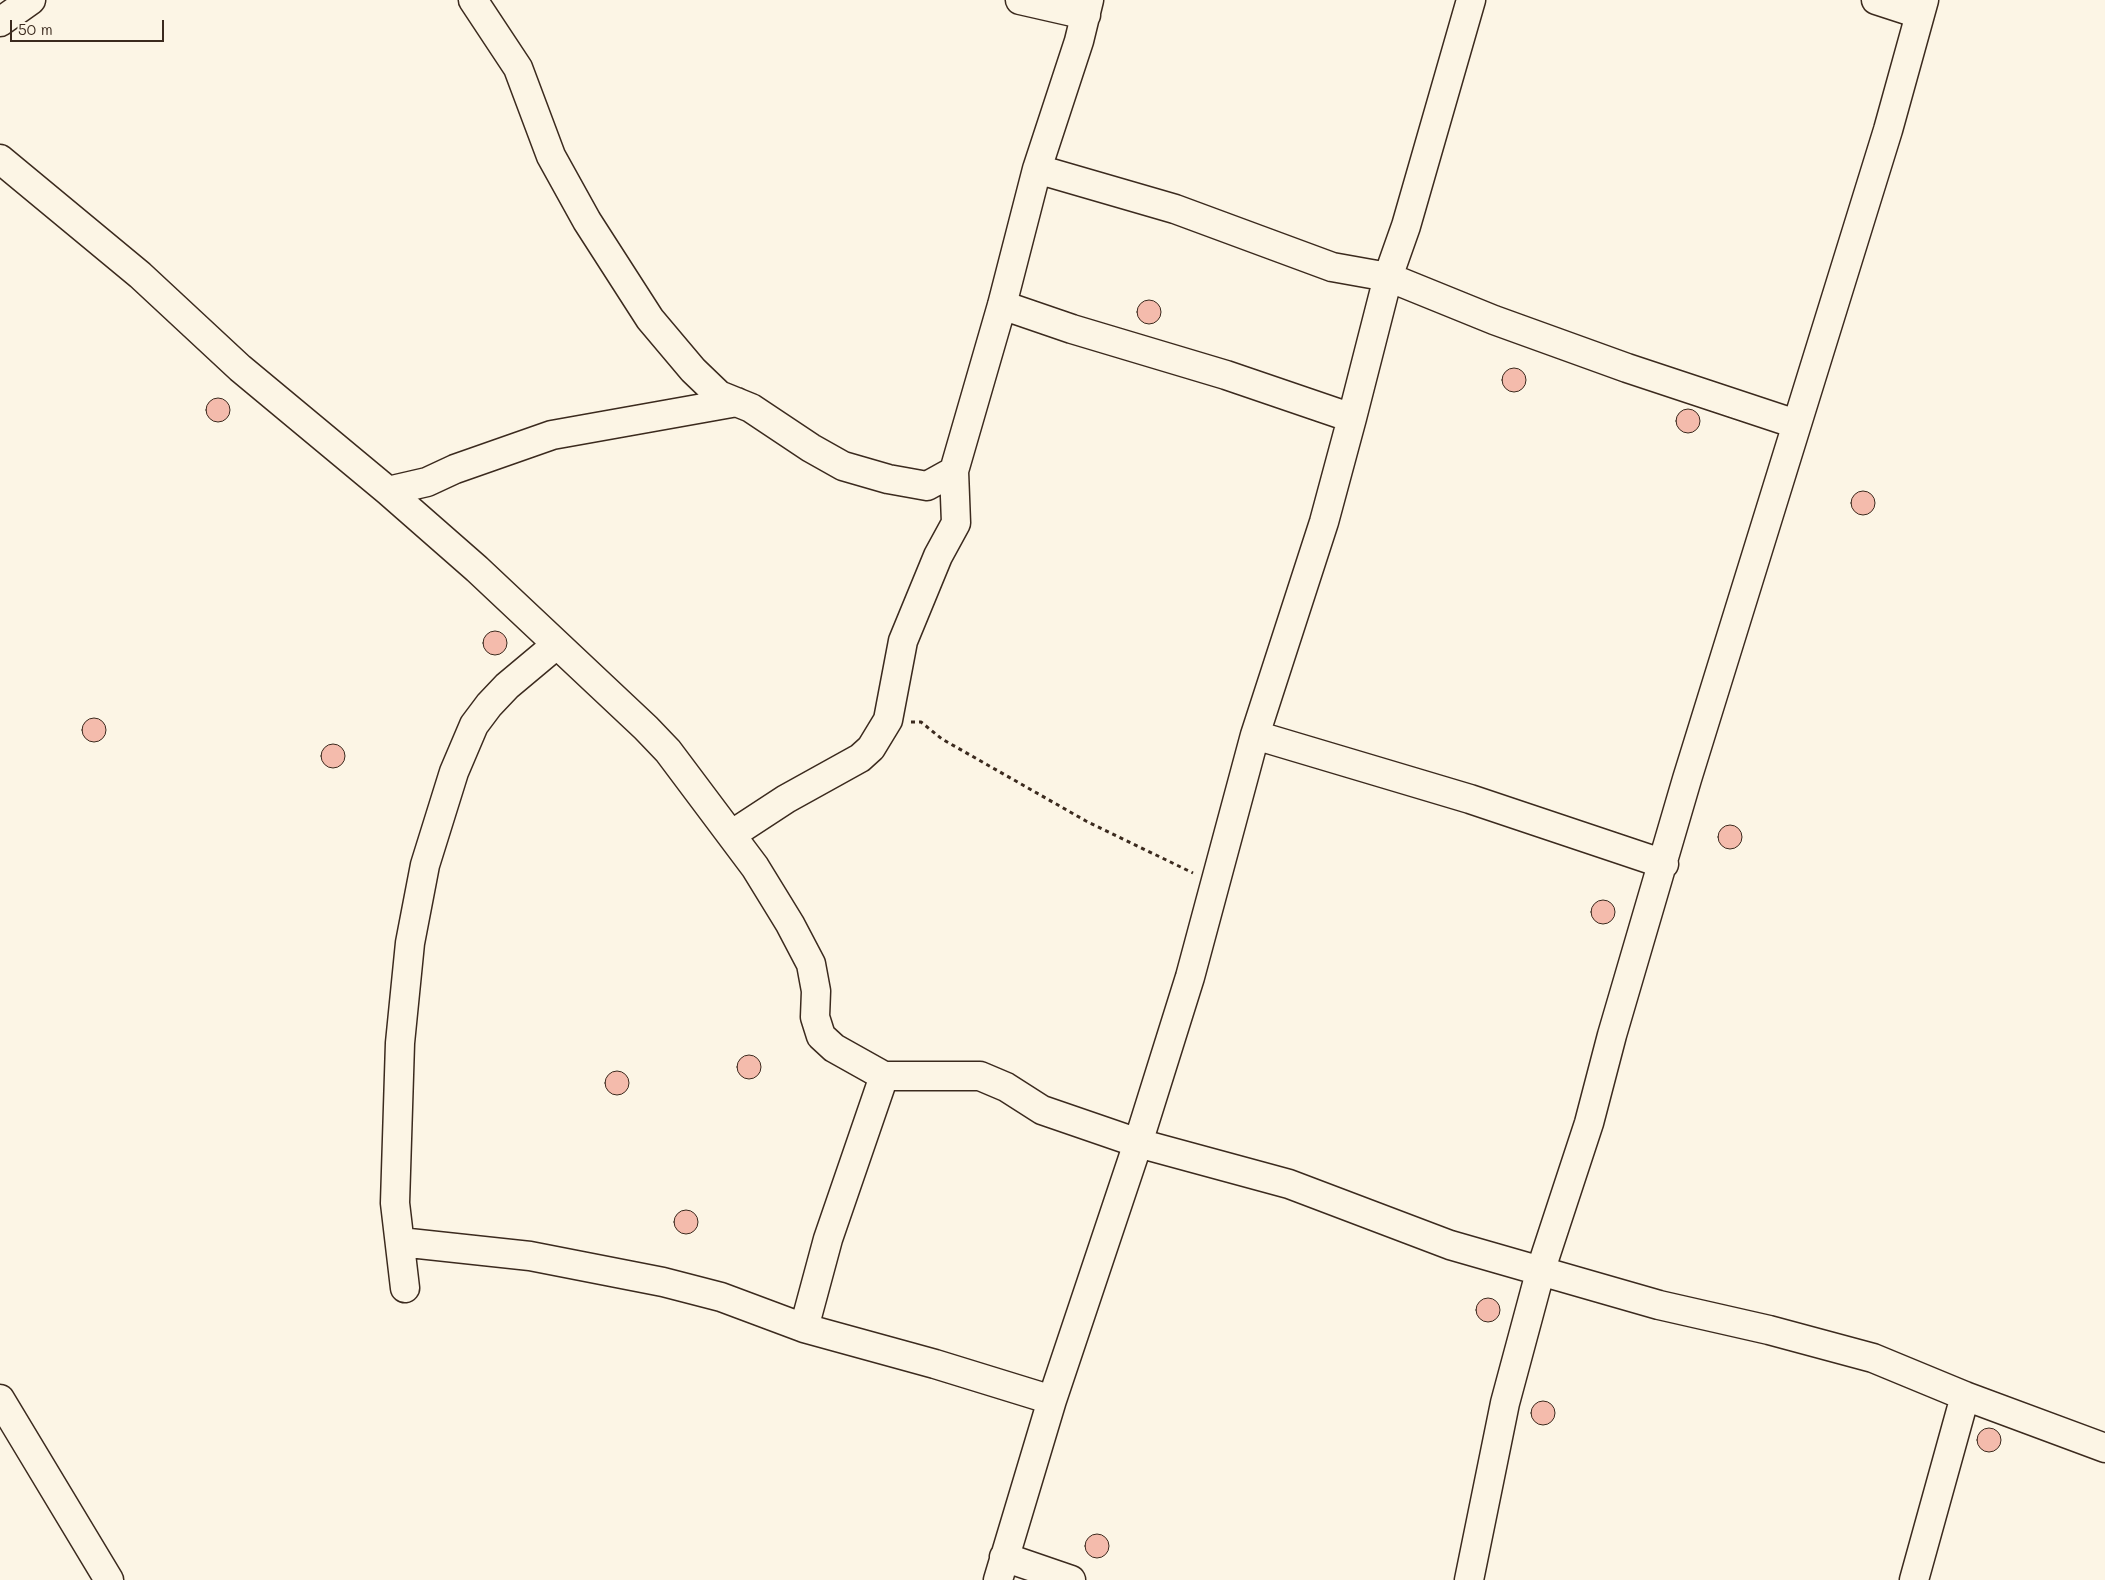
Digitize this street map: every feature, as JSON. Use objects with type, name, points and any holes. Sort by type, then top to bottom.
[{"type":"street","points":[[0,22],[31,0]]},
{"type":"street","points":[[473,0],[518,68],[530,103],[556,164],[587,221],[650,319],[693,370],[719,395],[751,408],[811,448],[844,466],[888,479],[927,486],[954,471]]},
{"type":"street","points":[[731,835],[786,799],[860,758],[871,748],[888,720],[903,641],[938,556],[956,522],[954,471],[1002,305],[1037,168],[1087,8],[1020,0]]},
{"type":"street","points":[[1071,1580],[1001,1568],[1052,1400],[1138,1143],[1216,884],[1255,735],[1324,522],[1388,277],[1406,226],[1471,0]]},
{"type":"street","points":[[1469,1580],[1505,1404],[1541,1269],[1589,1123],[1612,1036],[1664,864],[1687,779],[1888,130],[1921,7],[1876,0]]},
{"type":"street","points":[[0,159],[140,275],[240,368],[388,491],[477,569],[641,723],[668,751],[755,867],[780,907],[811,964],[816,991],[815,1018],[821,1036],[834,1048],[884,1076],[980,1076],[1006,1087],[1042,1110],[1138,1143],[1289,1184],[1450,1245],[1541,1269],[1659,1305],[1768,1330],[1873,1358],[1965,1396],[2105,1448]]},
{"type":"street","points":[[1037,168],[1175,209],[1332,267],[1388,277],[1502,324],[1796,424]]},
{"type":"street","points":[[1002,305],[1072,329],[1226,375],[1352,418]]},
{"type":"street","points":[[388,491],[426,482],[455,469],[552,435],[737,402]]},
{"type":"street","points":[[405,1288],[395,1203],[400,1043],[410,943],[425,865],[454,772],[474,725],[507,686],[556,645]]},
{"type":"street","points":[[1255,735],[1470,798],[1664,864]]},
{"type":"street","points":[[804,1328],[828,1239],[884,1076]]},
{"type":"street","points":[[400,1242],[530,1256],[664,1282],[721,1297],[804,1328],[935,1364],[1052,1400]]},
{"type":"street","points":[[1914,1580],[1965,1396]]},
{"type":"street","points":[[0,1400],[109,1580]]},
{"type":"path","points":[[888,720],[921,722],[942,739],[1086,821],[1216,884]]},
{"type":"building","points":[[1149,300],[1154,301],[1160,307],[1160,317],[1154,323],[1149,324],[1144,323],[1138,317],[1137,312],[1138,307],[1144,301]]},
{"type":"building","points":[[1514,368],[1519,369],[1525,375],[1525,385],[1519,391],[1514,392],[1509,391],[1503,385],[1502,380],[1503,375],[1509,369]]},
{"type":"building","points":[[218,398],[223,399],[229,405],[229,415],[223,421],[218,422],[213,421],[207,415],[206,410],[207,405],[213,399]]},
{"type":"building","points":[[1688,409],[1693,410],[1699,416],[1699,426],[1693,432],[1688,433],[1683,432],[1677,426],[1676,421],[1677,416],[1683,410]]},
{"type":"building","points":[[1863,491],[1868,492],[1874,498],[1874,508],[1868,514],[1863,515],[1858,514],[1852,508],[1851,503],[1852,498],[1858,492]]},
{"type":"building","points":[[495,631],[500,632],[506,638],[506,648],[500,654],[495,655],[490,654],[484,648],[483,643],[484,638],[490,632]]},
{"type":"building","points":[[94,718],[99,719],[105,725],[105,735],[99,741],[94,742],[89,741],[83,735],[82,730],[83,725],[89,719]]},
{"type":"building","points":[[333,744],[338,745],[344,751],[344,761],[338,767],[333,768],[328,767],[322,761],[321,756],[322,751],[328,745]]},
{"type":"building","points":[[1730,825],[1735,826],[1741,832],[1741,842],[1735,848],[1730,849],[1725,848],[1719,842],[1718,837],[1719,832],[1725,826]]},
{"type":"building","points":[[1603,900],[1608,901],[1614,907],[1614,917],[1608,923],[1603,924],[1598,923],[1592,917],[1591,912],[1592,907],[1598,901]]},
{"type":"building","points":[[749,1055],[754,1056],[760,1062],[760,1072],[754,1078],[749,1079],[744,1078],[738,1072],[737,1067],[738,1062],[744,1056]]},
{"type":"building","points":[[617,1071],[622,1072],[628,1078],[628,1088],[622,1094],[617,1095],[612,1094],[606,1088],[605,1083],[606,1078],[612,1072]]},
{"type":"building","points":[[686,1210],[691,1211],[697,1217],[697,1227],[691,1233],[686,1234],[681,1233],[675,1227],[674,1222],[675,1217],[681,1211]]},
{"type":"building","points":[[1488,1298],[1493,1299],[1499,1305],[1499,1315],[1493,1321],[1488,1322],[1483,1321],[1477,1315],[1476,1310],[1477,1305],[1483,1299]]},
{"type":"building","points":[[1543,1401],[1548,1402],[1554,1408],[1554,1418],[1548,1424],[1543,1425],[1538,1424],[1532,1418],[1531,1413],[1532,1408],[1538,1402]]},
{"type":"building","points":[[1989,1428],[1994,1429],[2000,1435],[2000,1445],[1994,1451],[1989,1452],[1984,1451],[1978,1445],[1977,1440],[1978,1435],[1984,1429]]},
{"type":"building","points":[[1097,1534],[1102,1535],[1108,1541],[1108,1551],[1102,1557],[1097,1558],[1092,1557],[1086,1551],[1085,1546],[1086,1541],[1092,1535]]}]
